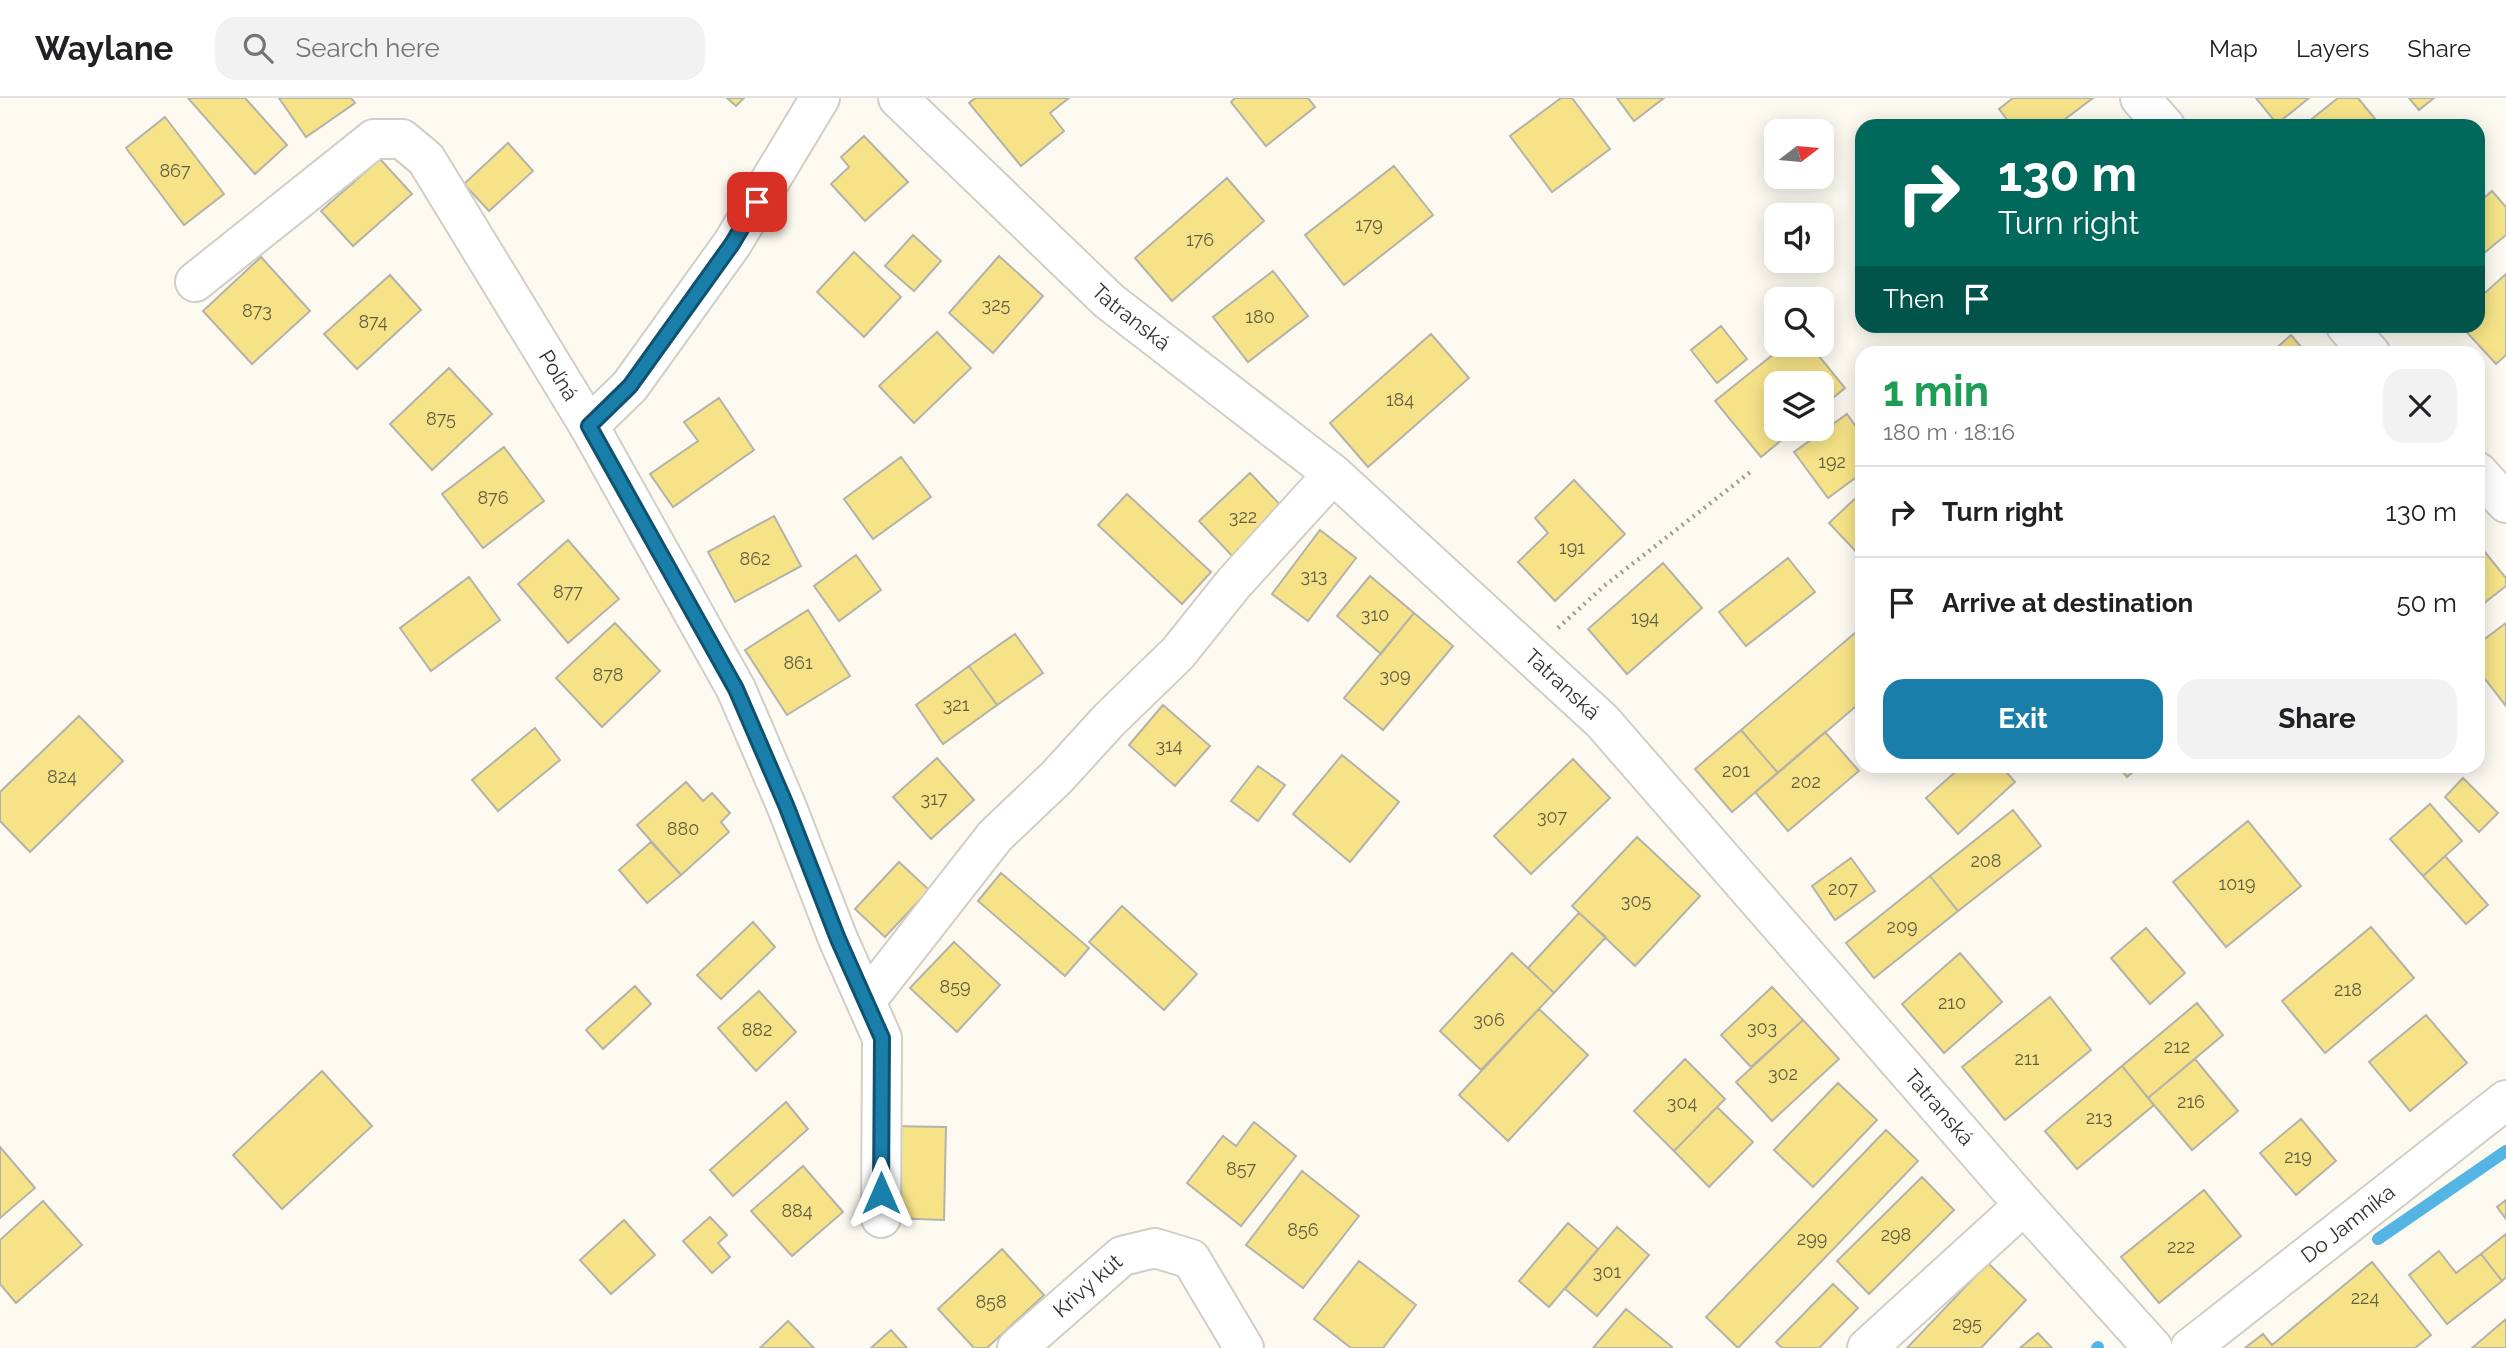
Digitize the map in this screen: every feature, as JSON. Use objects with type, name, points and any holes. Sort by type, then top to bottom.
[{"type":"street","points":[[589,426],[630,386],[724,255],[820,98]]},
{"type":"street","name":"Tatranská","points":[[898,98],[1109,301],[1333,474],[1602,721],[2024,1205],[2153,1348]]},
{"type":"street","points":[[2140,98],[2159,119]]},
{"type":"street","name":"Poľná","points":[[195,282],[374,139],[402,139],[426,159],[589,426],[736,689],[786,805],[838,939],[882,1038],[881,1219]]},
{"type":"street","points":[[866,1001],[995,836],[1178,653],[1234,583],[1333,474]]},
{"type":"street","points":[[2485,480],[2506,503]]},
{"type":"street","name":"Do Jamníka","points":[[2190,1348],[2506,1100]]},
{"type":"street","points":[[1867,1348],[2024,1205]]},
{"type":"street","name":"Krivý kút","points":[[1017,1348],[1122,1256],[1155,1248],[1191,1259],[1244,1348]]},
{"type":"path","points":[[1527,653],[1604,586],[1753,470]]},
{"type":"building","points":[[188,98],[245,98],[287,145],[255,174]]},
{"type":"building","points":[[279,98],[351,98],[355,103],[306,137]]},
{"type":"building","points":[[727,98],[744,98],[736,106]]},
{"type":"building","points":[[975,98],[1069,98],[1050,113],[1064,131],[1021,166],[969,103]]},
{"type":"building","points":[[1235,98],[1308,98],[1315,107],[1266,146],[1231,102]]},
{"type":"building","points":[[1561,98],[1572,98],[1610,149],[1552,192],[1510,136]]},
{"type":"building","points":[[1617,98],[1664,98],[1634,121]]},
{"type":"building","points":[[2013,98],[2093,98],[2065,119],[2007,119],[1999,109]]},
{"type":"building","points":[[2256,98],[2309,98],[2283,119],[2273,119]]},
{"type":"building","points":[[2338,98],[2358,98],[2375,119],[2312,119]]},
{"type":"building","points":[[2409,98],[2434,98],[2419,110]]},
{"type":"building","points":[[165,117],[224,194],[184,225],[126,148]]},
{"type":"building","points":[[864,136],[908,182],[865,221],[831,184],[849,167],[841,157]]},
{"type":"building","points":[[508,143],[533,171],[489,211],[464,184]]},
{"type":"building","points":[[380,159],[412,194],[353,246],[321,211]]},
{"type":"building","points":[[1394,166],[1433,215],[1344,285],[1305,235]]},
{"type":"building","points":[[1227,178],[1264,221],[1172,301],[1135,258]]},
{"type":"building","points":[[2492,191],[2506,207],[2506,235],[2485,252],[2485,197]]},
{"type":"building","points":[[913,235],[941,261],[914,291],[885,266]]},
{"type":"building","points":[[854,252],[901,297],[864,337],[817,292]]},
{"type":"building","points":[[999,256],[1043,296],[993,353],[949,313]]},
{"type":"building","points":[[261,257],[310,311],[252,364],[203,311]]},
{"type":"building","points":[[1273,271],[1308,316],[1248,362],[1213,317]]},
{"type":"building","points":[[2506,274],[2506,355],[2496,364],[2485,352],[2485,346],[2479,346],[2467,333],[2485,333],[2485,293]]},
{"type":"building","points":[[390,275],[421,310],[357,369],[324,334]]},
{"type":"building","points":[[1721,326],[1747,359],[1717,383],[1691,350]]},
{"type":"building","points":[[937,332],[971,368],[914,423],[879,386]]},
{"type":"building","points":[[1431,334],[1469,378],[1368,467],[1330,423]]},
{"type":"building","points":[[2291,335],[2300,346],[2279,346]]},
{"type":"building","points":[[1770,357],[1820,357],[1831,371],[1764,371],[1764,441],[1780,441],[1761,457],[1715,401]]},
{"type":"building","points":[[449,368],[492,414],[432,470],[390,424]]},
{"type":"building","points":[[1834,374],[1845,388],[1834,397]]},
{"type":"building","points":[[719,398],[754,450],[673,507],[650,474],[698,441],[684,422]]},
{"type":"building","points":[[1847,414],[1855,425],[1855,478],[1828,498],[1794,452],[1809,441],[1834,441],[1834,423]]},
{"type":"building","points":[[504,447],[544,501],[483,548],[442,494]]},
{"type":"building","points":[[901,457],[931,497],[873,539],[844,499]]},
{"type":"building","points":[[1250,473],[1287,512],[1237,561],[1199,521]]},
{"type":"building","points":[[1574,480],[1625,534],[1555,601],[1518,562],[1548,533],[1535,518]]},
{"type":"building","points":[[1127,494],[1211,572],[1182,604],[1098,525]]},
{"type":"building","points":[[1855,499],[1855,551],[1829,523]]},
{"type":"building","points":[[774,516],[801,566],[735,602],[708,552]]},
{"type":"building","points":[[1320,530],[1356,558],[1308,621],[1272,594]]},
{"type":"building","points":[[568,540],[619,599],[568,643],[518,584]]},
{"type":"building","points":[[2485,552],[2506,578],[2506,586],[2485,602]]},
{"type":"building","points":[[856,555],[881,590],[839,621],[814,586]]},
{"type":"building","points":[[1788,558],[1815,592],[1746,646],[1719,612]]},
{"type":"building","points":[[1663,563],[1702,608],[1627,674],[1588,629]]},
{"type":"building","points":[[1370,576],[1414,613],[1381,654],[1337,616]]},
{"type":"building","points":[[469,577],[500,620],[431,671],[400,628]]},
{"type":"building","points":[[808,610],[850,676],[787,715],[745,650]]},
{"type":"building","points":[[1414,613],[1453,646],[1383,730],[1344,698]]},
{"type":"building","points":[[615,623],[660,671],[602,727],[556,678]]},
{"type":"building","points":[[2506,623],[2506,706],[2485,679],[2485,639]]},
{"type":"building","points":[[1855,633],[1855,707],[1778,773],[1741,730]]},
{"type":"building","points":[[1015,634],[1043,673],[997,705],[969,666]]},
{"type":"building","points":[[969,666],[997,705],[943,744],[916,705]]},
{"type":"building","points":[[1163,705],[1210,746],[1175,786],[1129,745]]},
{"type":"building","points":[[79,716],[123,761],[30,852],[0,821],[0,792]]},
{"type":"building","points":[[535,728],[560,760],[498,811],[472,780]]},
{"type":"building","points":[[1741,730],[1778,773],[1732,812],[1695,769]]},
{"type":"building","points":[[1825,732],[1855,766],[1857,773],[1788,831],[1755,792]]},
{"type":"building","points":[[1342,755],[1399,802],[1350,862],[1293,814]]},
{"type":"building","points":[[937,758],[974,800],[931,839],[893,797]]},
{"type":"building","points":[[1573,759],[1610,798],[1531,874],[1494,836]]},
{"type":"building","points":[[1258,766],[1285,785],[1258,821],[1231,801]]},
{"type":"building","points":[[1954,773],[2007,773],[2015,782],[1958,834],[1926,798]]},
{"type":"building","points":[[2463,778],[2498,813],[2479,832],[2445,797]]},
{"type":"building","points":[[686,782],[703,801],[712,793],[730,813],[721,822],[729,832],[681,875],[637,825]]},
{"type":"building","points":[[2430,804],[2462,841],[2423,876],[2390,839]]},
{"type":"building","points":[[2013,810],[2041,846],[1958,911],[1930,876]]},
{"type":"building","points":[[2248,821],[2301,886],[2226,947],[2173,882]]},
{"type":"building","points":[[1637,837],[1700,896],[1635,966],[1572,906]]},
{"type":"building","points":[[651,842],[681,875],[647,903],[619,870]]},
{"type":"building","points":[[2445,856],[2488,905],[2466,924],[2423,876]]},
{"type":"building","points":[[1851,858],[1875,891],[1835,920],[1812,886]]},
{"type":"building","points":[[899,862],[929,890],[885,937],[855,909]]},
{"type":"building","points":[[1001,873],[1089,948],[1065,976],[978,901]]},
{"type":"building","points":[[1930,876],[1958,911],[1874,978],[1846,943]]},
{"type":"building","points":[[1122,906],[1197,974],[1164,1010],[1089,942]]},
{"type":"building","points":[[1579,913],[1606,937],[1554,993],[1528,968]]},
{"type":"building","points":[[753,922],[775,947],[721,999],[697,975]]},
{"type":"building","points":[[2371,927],[2414,978],[2325,1053],[2282,1001]]},
{"type":"building","points":[[2146,928],[2185,973],[2150,1004],[2111,958]]},
{"type":"building","points":[[954,942],[1000,985],[957,1032],[910,988]]},
{"type":"building","points":[[1512,953],[1554,993],[1481,1070],[1440,1031]]},
{"type":"building","points":[[1960,953],[2002,1002],[1944,1053],[1902,1004]]},
{"type":"building","points":[[635,986],[651,1004],[603,1049],[586,1030]]},
{"type":"building","points":[[1772,987],[1803,1020],[1751,1067],[1721,1035]]},
{"type":"building","points":[[759,991],[796,1032],[756,1071],[718,1028]]},
{"type":"building","points":[[2050,997],[2091,1050],[2005,1120],[1962,1067]]},
{"type":"building","points":[[2197,1003],[2223,1035],[2148,1098],[2122,1066]]},
{"type":"building","points":[[1539,1009],[1588,1055],[1508,1141],[1459,1095]]},
{"type":"building","points":[[2426,1015],[2467,1063],[2410,1111],[2369,1062]]},
{"type":"building","points":[[1803,1020],[1839,1059],[1772,1121],[1736,1082]]},
{"type":"building","points":[[1685,1059],[1725,1099],[1674,1151],[1634,1111]]},
{"type":"building","points":[[2195,1059],[2238,1111],[2192,1150],[2148,1098]]},
{"type":"building","points":[[2122,1066],[2154,1105],[2077,1169],[2045,1131]]},
{"type":"building","points":[[322,1071],[372,1126],[282,1209],[233,1155]]},
{"type":"building","points":[[1838,1083],[1877,1120],[1813,1187],[1774,1150]]},
{"type":"building","points":[[786,1102],[808,1129],[733,1196],[710,1170]]},
{"type":"building","points":[[1717,1107],[1753,1142],[1709,1187],[1674,1151]]},
{"type":"building","points":[[2301,1119],[2336,1161],[2296,1195],[2260,1153]]},
{"type":"building","points":[[1254,1122],[1296,1156],[1241,1226],[1187,1183],[1223,1136],[1236,1146]]},
{"type":"building","points":[[890,1126],[946,1127],[944,1220],[889,1218]]},
{"type":"building","points":[[1886,1130],[1918,1161],[1738,1348],[1706,1317]]},
{"type":"building","points":[[0,1147],[35,1188],[0,1218]]},
{"type":"building","points":[[803,1166],[843,1212],[792,1256],[751,1211]]},
{"type":"building","points":[[1302,1171],[1359,1216],[1303,1288],[1246,1245]]},
{"type":"building","points":[[1922,1177],[1954,1210],[1869,1294],[1837,1261]]},
{"type":"building","points":[[2204,1190],[2241,1236],[2159,1303],[2121,1257]]},
{"type":"building","points":[[2506,1200],[2506,1219],[2497,1207]]},
{"type":"building","points":[[43,1201],[82,1245],[16,1303],[0,1284],[0,1240]]},
{"type":"building","points":[[710,1217],[727,1235],[718,1243],[730,1257],[712,1273],[683,1241]]},
{"type":"building","points":[[624,1220],[655,1255],[611,1294],[580,1260]]},
{"type":"building","points":[[1568,1223],[1598,1249],[1549,1307],[1519,1281]]},
{"type":"building","points":[[1617,1227],[1649,1255],[1597,1316],[1565,1289]]},
{"type":"building","points":[[2506,1234],[2506,1277],[2502,1281],[2481,1254]]},
{"type":"building","points":[[1002,1249],[1044,1295],[987,1348],[974,1348],[938,1309]]},
{"type":"building","points":[[2439,1251],[2456,1273],[2481,1254],[2502,1281],[2447,1324],[2409,1275]]},
{"type":"building","points":[[1359,1261],[1416,1305],[1383,1348],[1351,1348],[1314,1319]]},
{"type":"building","points":[[2372,1262],[2431,1335],[2415,1348],[2245,1348],[2263,1334],[2272,1345]]},
{"type":"building","points":[[1988,1263],[2026,1300],[1981,1348],[1907,1348]]},
{"type":"building","points":[[1833,1284],[1858,1308],[1819,1348],[1782,1348],[1776,1342]]},
{"type":"building","points":[[1626,1309],[1672,1347],[1672,1348],[1593,1348]]},
{"type":"building","points":[[2506,1319],[2506,1348],[2472,1348]]},
{"type":"building","points":[[788,1321],[814,1348],[760,1348]]},
{"type":"building","points":[[891,1330],[907,1348],[871,1348]]},
{"type":"building","points":[[2038,1333],[2052,1348],[2020,1348]]},
{"type":"waterway","points":[[2378,1239],[2506,1151]]},
{"type":"route","points":[[757,202],[732,244],[630,386],[589,426],[736,689],[786,805],[838,939],[882,1038],[881,1193]]}]
